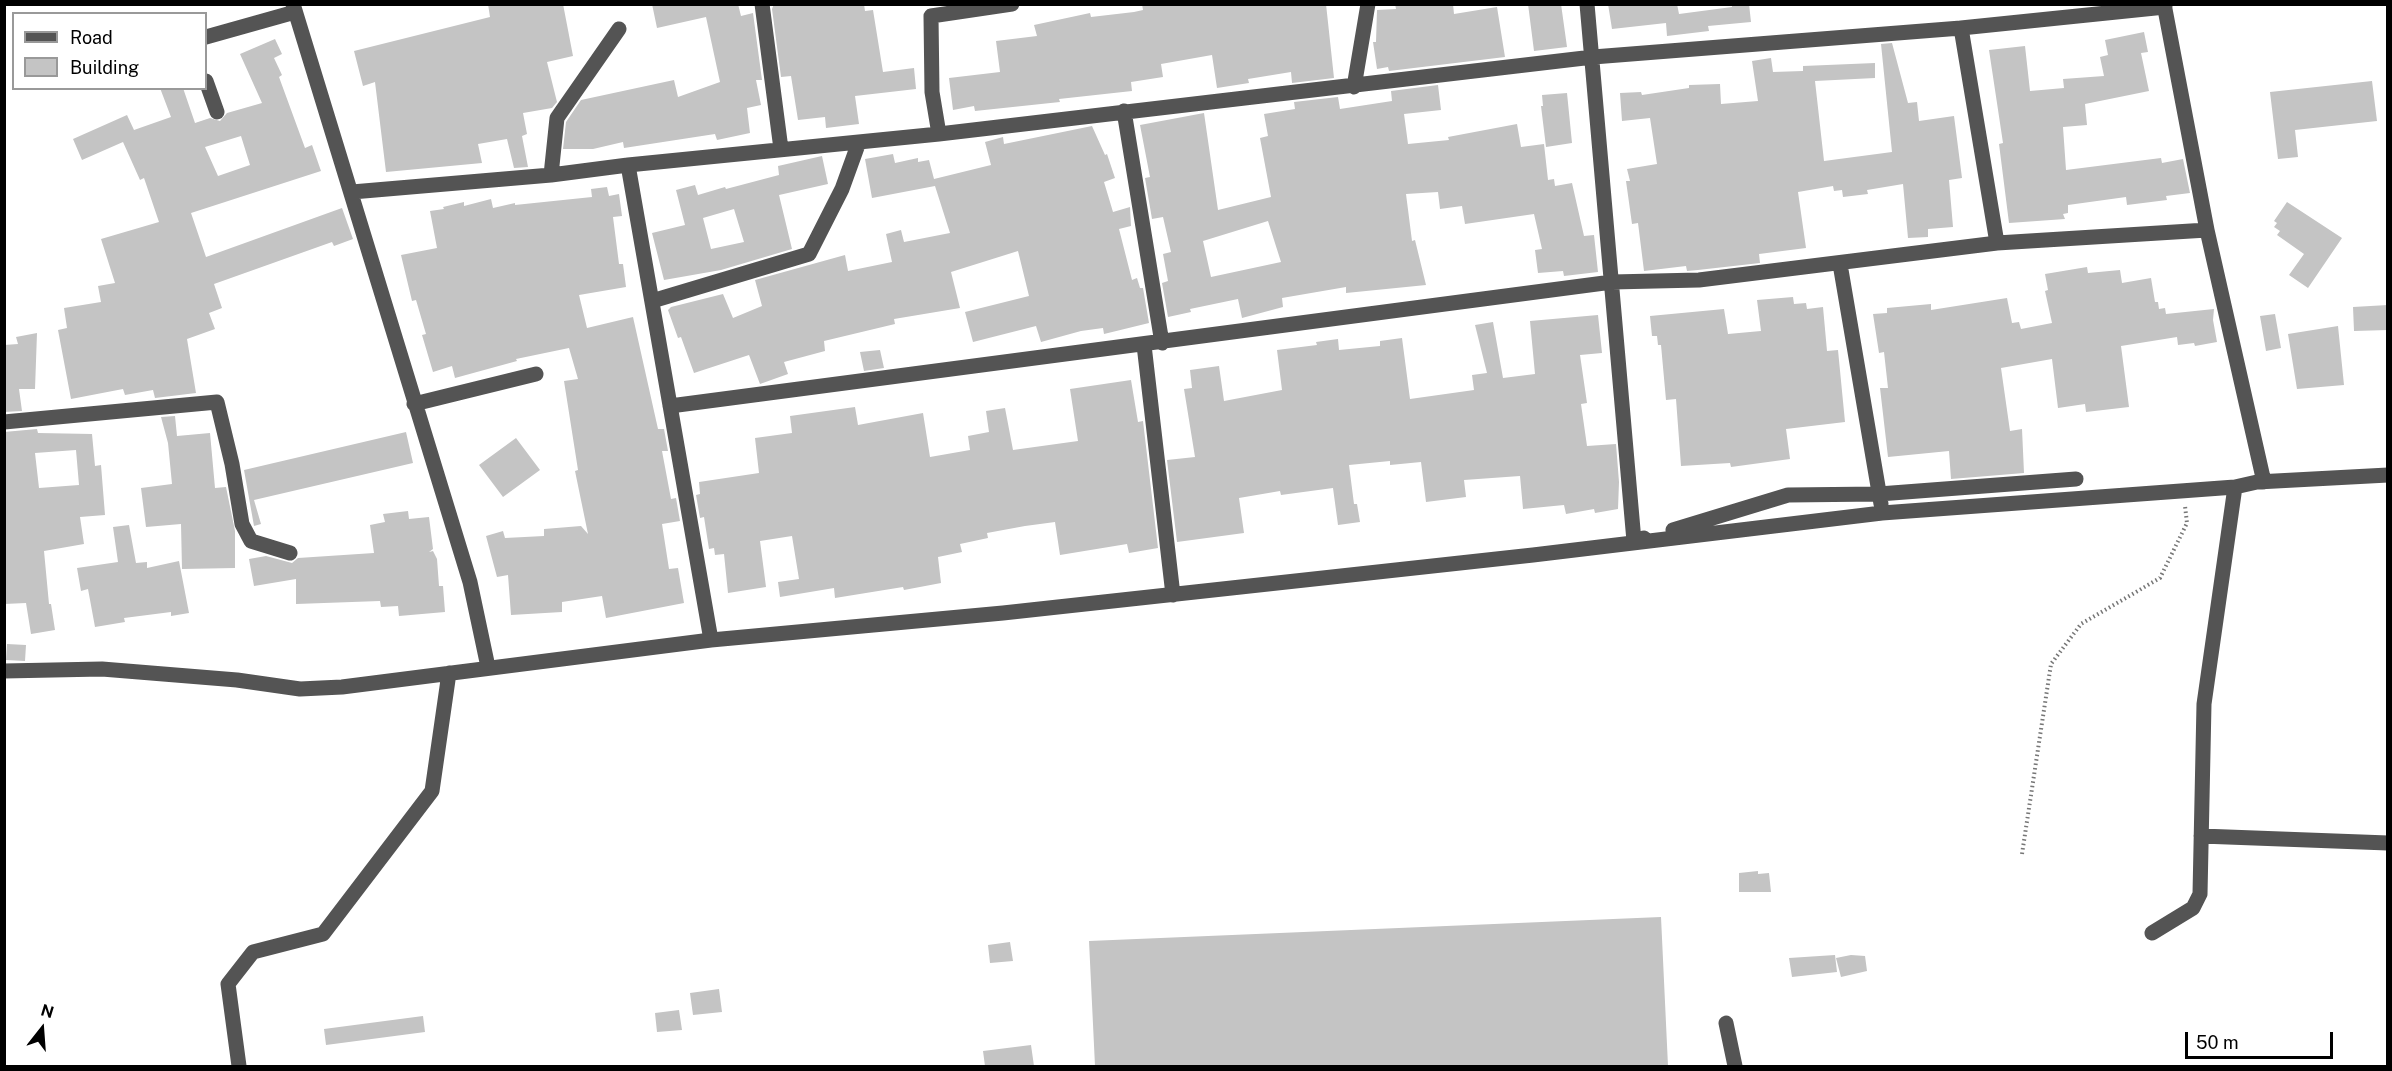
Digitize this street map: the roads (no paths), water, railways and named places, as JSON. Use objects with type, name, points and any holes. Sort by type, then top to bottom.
[{"type":"street","points":[[762,4],[781,149]]},
{"type":"street","points":[[939,134],[932,92],[930,10],[1012,4]]},
{"type":"street","points":[[1354,87],[1368,4]]},
{"type":"street","points":[[1587,4],[1634,541]]},
{"type":"street","points":[[352,192],[551,175],[628,165],[939,134],[1124,111],[1354,87],[1593,57],[1961,28],[2164,6],[2207,230],[2264,482]]},
{"type":"street","points":[[207,37],[294,8],[470,582],[488,667]]},
{"type":"street","points":[[1961,28],[1997,243]]},
{"type":"street","points":[[551,175],[557,118],[619,29]]},
{"type":"street","points":[[207,84],[217,112]]},
{"type":"street","points":[[1124,111],[1162,343]]},
{"type":"street","points":[[652,301],[809,254],[842,189],[859,142]]},
{"type":"street","points":[[628,165],[711,640]]},
{"type":"street","points":[[670,406],[1612,282],[1699,280],[1997,243],[2207,230]]},
{"type":"street","points":[[1840,264],[1882,513]]},
{"type":"street","points":[[1144,345],[1173,595]]},
{"type":"street","points":[[414,404],[536,374]]},
{"type":"street","points":[[4,422],[217,402],[232,464],[242,524],[251,541],[290,553]]},
{"type":"street","points":[[4,671],[102,669],[237,680],[300,689],[342,687],[711,640],[850,629],[1173,595],[1882,513],[2388,474]]},
{"type":"street","points":[[1634,541],[1788,495],[1879,494],[2076,479]]},
{"type":"street","points":[[2152,933],[2193,908],[2200,894],[2204,704],[2235,487]]},
{"type":"street","points":[[239,1066],[228,984],[253,952],[323,934],[432,791],[449,672]]},
{"type":"street","points":[[2201,836],[2388,843]]},
{"type":"street","points":[[1726,1023],[1735,1066]]}]
